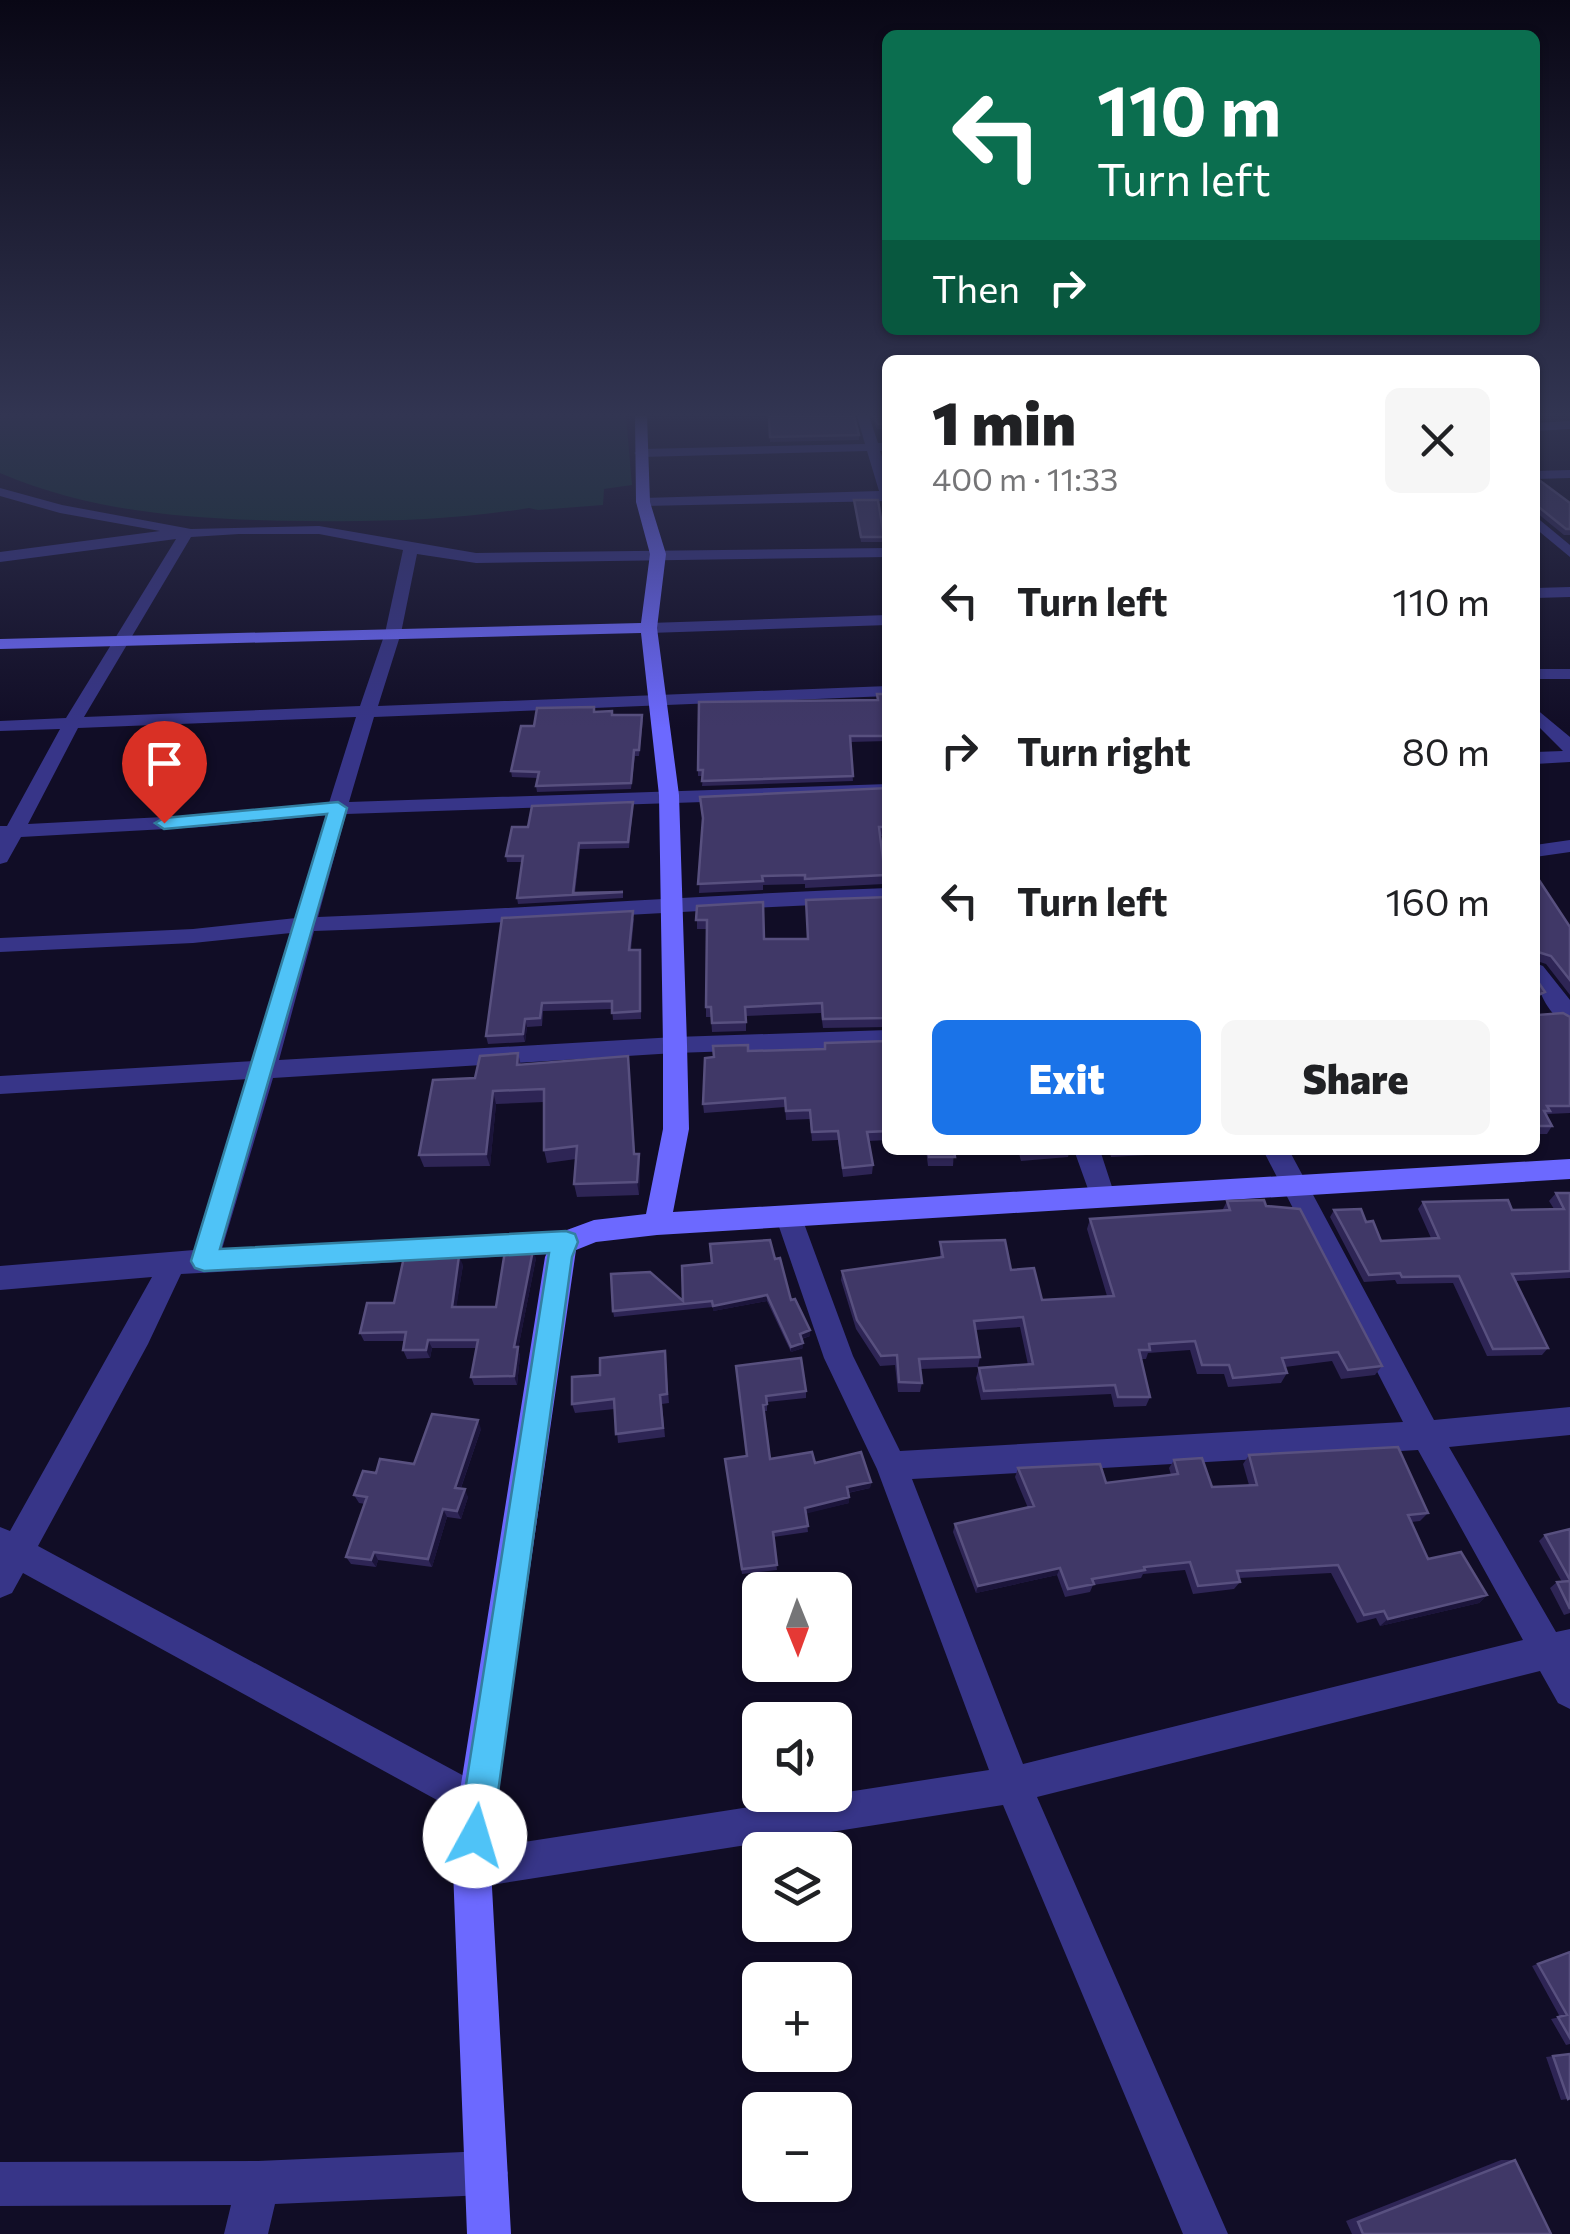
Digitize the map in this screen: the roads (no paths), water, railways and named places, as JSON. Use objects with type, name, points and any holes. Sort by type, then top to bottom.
[{"type":"street","points":[[122,520],[187,532]]},
{"type":"street","points":[[648,520],[658,554],[649,628],[669,796],[675,1045],[676,1129],[657,1224]]},
{"type":"street","points":[[1540,526],[1570,528]]},
{"type":"street","points":[[1540,527],[1570,552]]},
{"type":"street","points":[[0,557],[187,532],[319,530],[476,558],[882,552]]},
{"type":"street","points":[[0,858],[7,832],[187,532]]},
{"type":"street","points":[[204,1261],[393,633],[412,548]]},
{"type":"street","points":[[0,644],[882,620]]},
{"type":"street","points":[[1540,674],[1570,674]]},
{"type":"street","points":[[0,726],[882,691]]},
{"type":"street","points":[[1540,718],[1570,747]]},
{"type":"street","points":[[1540,758],[1570,756]]},
{"type":"street","points":[[7,832],[202,821],[338,808],[882,790]]},
{"type":"street","points":[[1540,850],[1570,846]]},
{"type":"street","points":[[0,945],[193,936],[306,924],[540,916],[670,904],[882,895]]},
{"type":"street","points":[[1540,977],[1568,1011]]},
{"type":"street","points":[[1540,1012],[1568,1011]]},
{"type":"street","points":[[0,1084],[675,1045],[882,1038]]},
{"type":"street","points":[[1089,1155],[1102,1196]]},
{"type":"street","points":[[1278,1155],[1426,1435],[1560,1649],[1570,1691]]},
{"type":"street","points":[[0,1278],[204,1261],[566,1242],[594,1231],[657,1224],[1570,1169]]},
{"type":"street","points":[[789,1218],[839,1358],[892,1466],[1014,1785],[1206,2234]]},
{"type":"street","points":[[488,2234],[472,1869],[477,1803],[559,1257],[566,1242]]},
{"type":"street","points":[[172,1265],[6,1559],[477,1803]]},
{"type":"street","points":[[892,1466],[1426,1435],[1570,1421]]},
{"type":"street","points":[[472,1869],[1014,1785],[1560,1649]]},
{"type":"street","points":[[0,2184],[258,2184],[486,2173]]},
{"type":"street","points":[[246,2234],[258,2184]]}]
